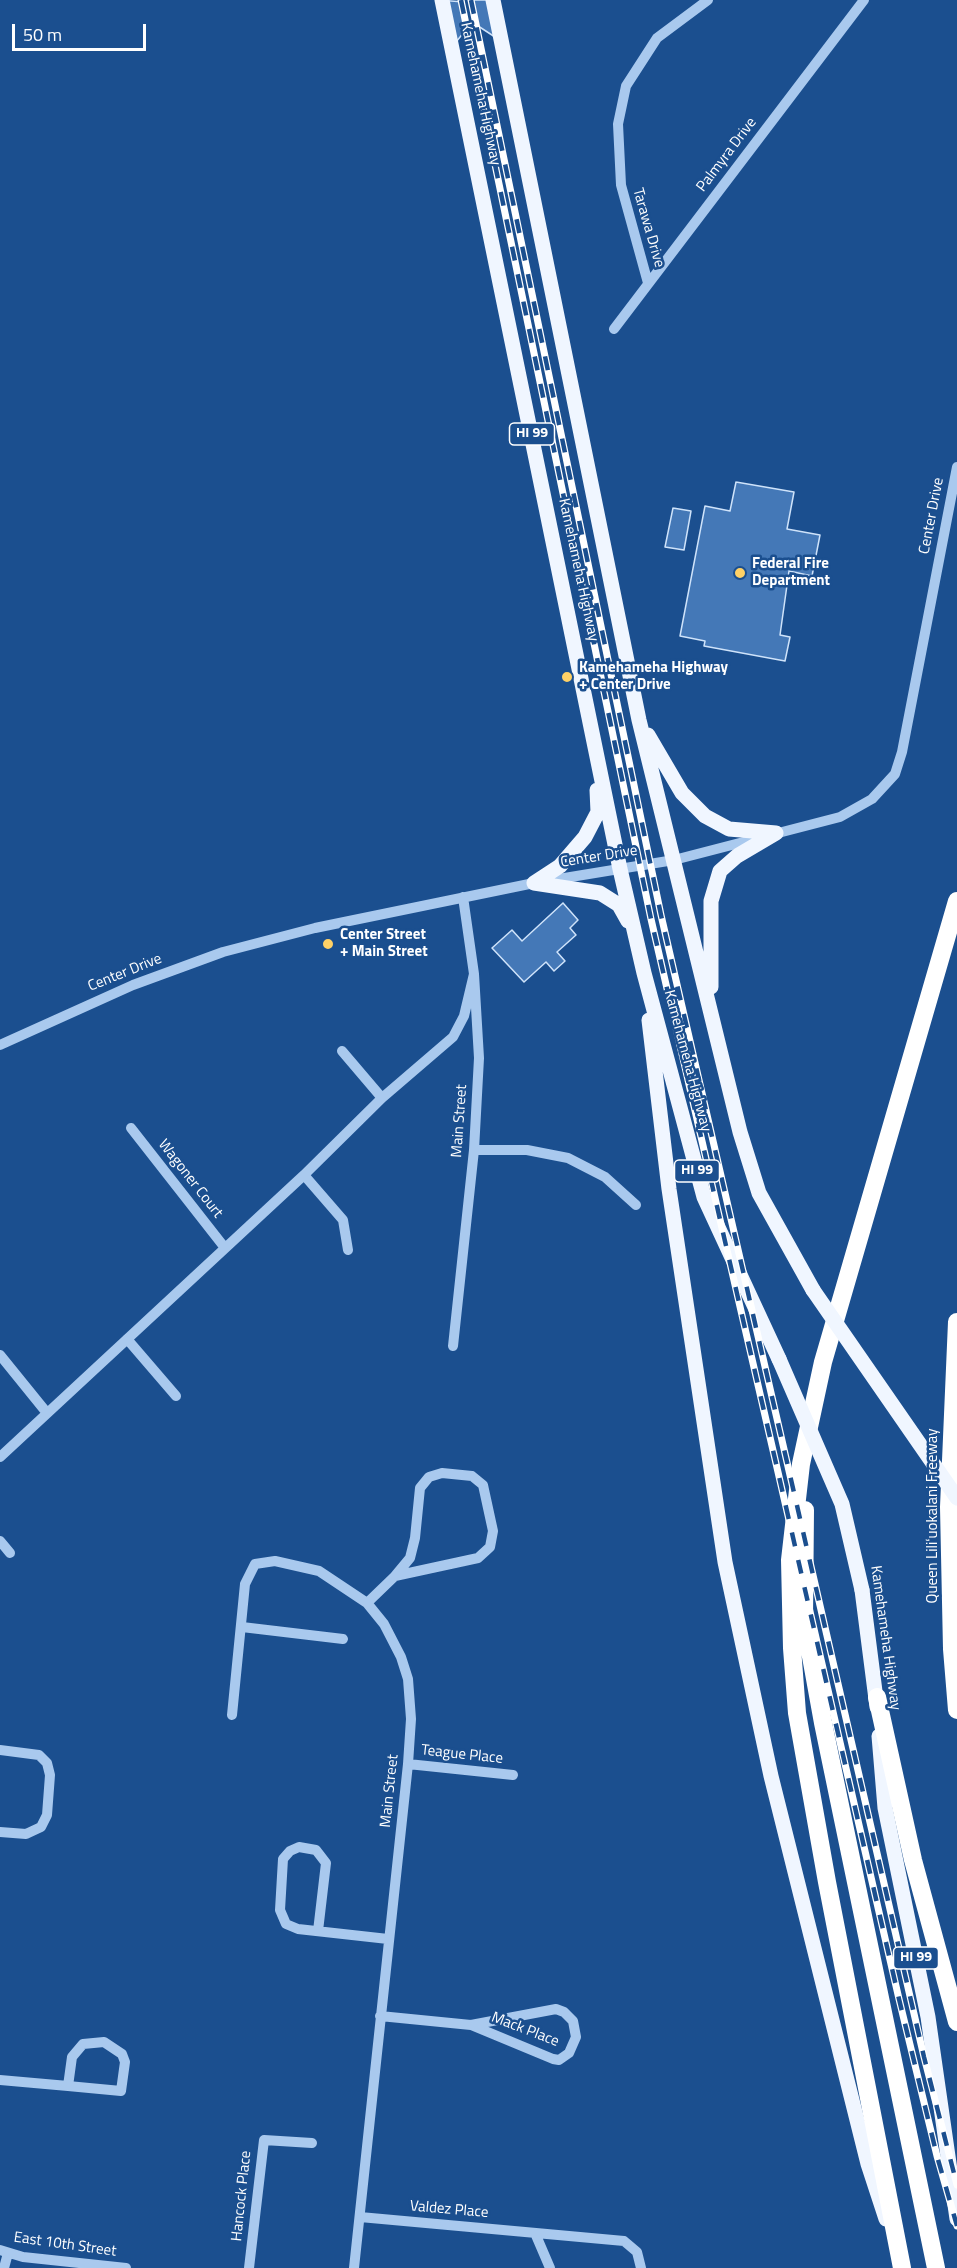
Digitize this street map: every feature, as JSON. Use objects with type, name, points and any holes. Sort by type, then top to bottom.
[{"type":"highway","points":[[902,2268],[827,1882],[797,1713],[792,1648],[790,1560],[801,1464],[823,1362],[918,1042],[957,901]]},
{"type":"highway","name":"Queen Liliʻuokalani Freeway","points":[[957,1322],[949,1507],[952,1649],[957,1710]]},
{"type":"highway","points":[[801,1464],[807,1538],[804,1618],[823,1723],[936,2268]]},
{"type":"highway","points":[[877,1697],[913,1860],[957,2022]]},
{"type":"main road","name":"Kamehameha Highway","points":[[442,0],[595,736],[620,869],[644,973],[704,1197],[779,1359],[842,1504],[862,1590],[877,1697],[885,1808],[928,2017],[957,2219]]},
{"type":"main road","name":"Kamehameha Highway","points":[[493,0],[639,720],[740,1132],[759,1193],[813,1290],[957,1498]]},
{"type":"main road","points":[[639,720],[682,793],[705,816],[729,829],[776,833]]},
{"type":"main road","points":[[534,882],[560,866],[585,837],[598,812],[595,736]]},
{"type":"main road","points":[[711,1008],[711,901],[720,871],[737,856],[776,833]]},
{"type":"main road","points":[[534,882],[600,893],[619,905],[634,931]]},
{"type":"main road","points":[[644,973],[669,1189],[725,1562],[771,1776],[868,2164],[902,2268]]},
{"type":"street","name":"Tarawa Drive","points":[[648,283],[621,185],[618,124],[626,86],[657,38],[708,0]]},
{"type":"street","name":"Palmyra Drive","points":[[614,329],[864,0]]},
{"type":"street","name":"Center Drive","points":[[0,1045],[133,985],[223,952],[315,928],[534,882],[674,860],[840,817],[872,799],[895,774],[902,752],[957,467]]},
{"type":"street","name":"Main Street","points":[[453,1346],[474,1150],[479,1058],[474,975],[463,897]]},
{"type":"street","points":[[0,1457],[304,1175],[382,1098],[453,1037],[464,1016],[474,975]]},
{"type":"street","points":[[342,1051],[382,1098]]},
{"type":"street","name":"Wagoner Court","points":[[131,1128],[225,1248]]},
{"type":"street","points":[[474,1150],[527,1150],[568,1158],[605,1177],[636,1205]]},
{"type":"street","points":[[304,1175],[343,1220],[348,1250]]},
{"type":"street","points":[[127,1339],[176,1396]]},
{"type":"street","points":[[0,1355],[47,1413]]},
{"type":"street","points":[[367,1603],[410,1558],[415,1538],[420,1492],[424,1482],[432,1475],[442,1473],[469,1475],[478,1480],[485,1491],[493,1531],[492,1543],[485,1554],[478,1558],[395,1576]]},
{"type":"street","points":[[0,1541],[10,1553]]},
{"type":"street","name":"Main Street","points":[[232,1715],[245,1584],[255,1564],[275,1561],[319,1571],[367,1603],[384,1624],[397,1649],[408,1679],[411,1719],[408,1764],[354,2268]]},
{"type":"street","points":[[242,1627],[343,1639]]},
{"type":"street","points":[[0,1750],[39,1755],[47,1762],[50,1775],[47,1815],[41,1827],[26,1834],[0,1832]]},
{"type":"street","name":"Teague Place","points":[[408,1764],[513,1775]]},
{"type":"street","points":[[318,1931],[326,1863],[316,1850],[299,1847],[290,1851],[283,1859],[280,1913],[284,1921],[292,1928],[318,1931],[388,1938]]},
{"type":"street","name":"Mack Place","points":[[380,2016],[471,2025],[556,2009],[564,2012],[573,2021],[576,2037],[569,2053],[559,2060],[553,2060],[471,2025]]},
{"type":"street","points":[[0,2080],[121,2091],[125,2062],[122,2054],[105,2042],[83,2044],[72,2057],[68,2086]]},
{"type":"street","name":"Hancock Place","points":[[249,2268],[264,2140],[312,2144]]},
{"type":"street","name":"Valdez Place","points":[[360,2217],[624,2241],[637,2252],[641,2268]]},
{"type":"street","points":[[535,2233],[550,2268]]},
{"type":"street","points":[[4,2251],[4,2268]]},
{"type":"street","name":"East 10th Street","points":[[4,2251],[23,2257],[126,2268]]},
{"type":"building","points":[[438,0],[464,2],[463,15],[469,26],[456,42]]},
{"type":"building","points":[[470,0],[497,0],[495,37],[475,24],[474,7]]},
{"type":"building","name":"Federal Fire Department","points":[[736,482],[794,492],[787,529],[820,535],[812,576],[789,571],[780,635],[790,637],[785,661],[704,646],[705,641],[680,636],[705,506],[730,511]]},
{"type":"building","points":[[673,508],[691,511],[684,550],[665,547]]},
{"type":"building","points":[[563,903],[578,920],[570,928],[576,935],[557,952],[565,961],[554,971],[546,962],[524,982],[492,948],[512,930],[522,941]]},
{"type":"railway","points":[[461,0],[651,919],[899,1999],[937,2156],[957,2226]]},
{"type":"railway","points":[[471,0],[661,915],[924,2057],[957,2185]]},
{"type":"place","name":"Federal Fire Department","points":[[740,573]]},
{"type":"place","name":"Kamehameha Highway + Center Drive","points":[[567,677]]},
{"type":"place","name":"Center Street + Main Street","points":[[328,944]]}]
